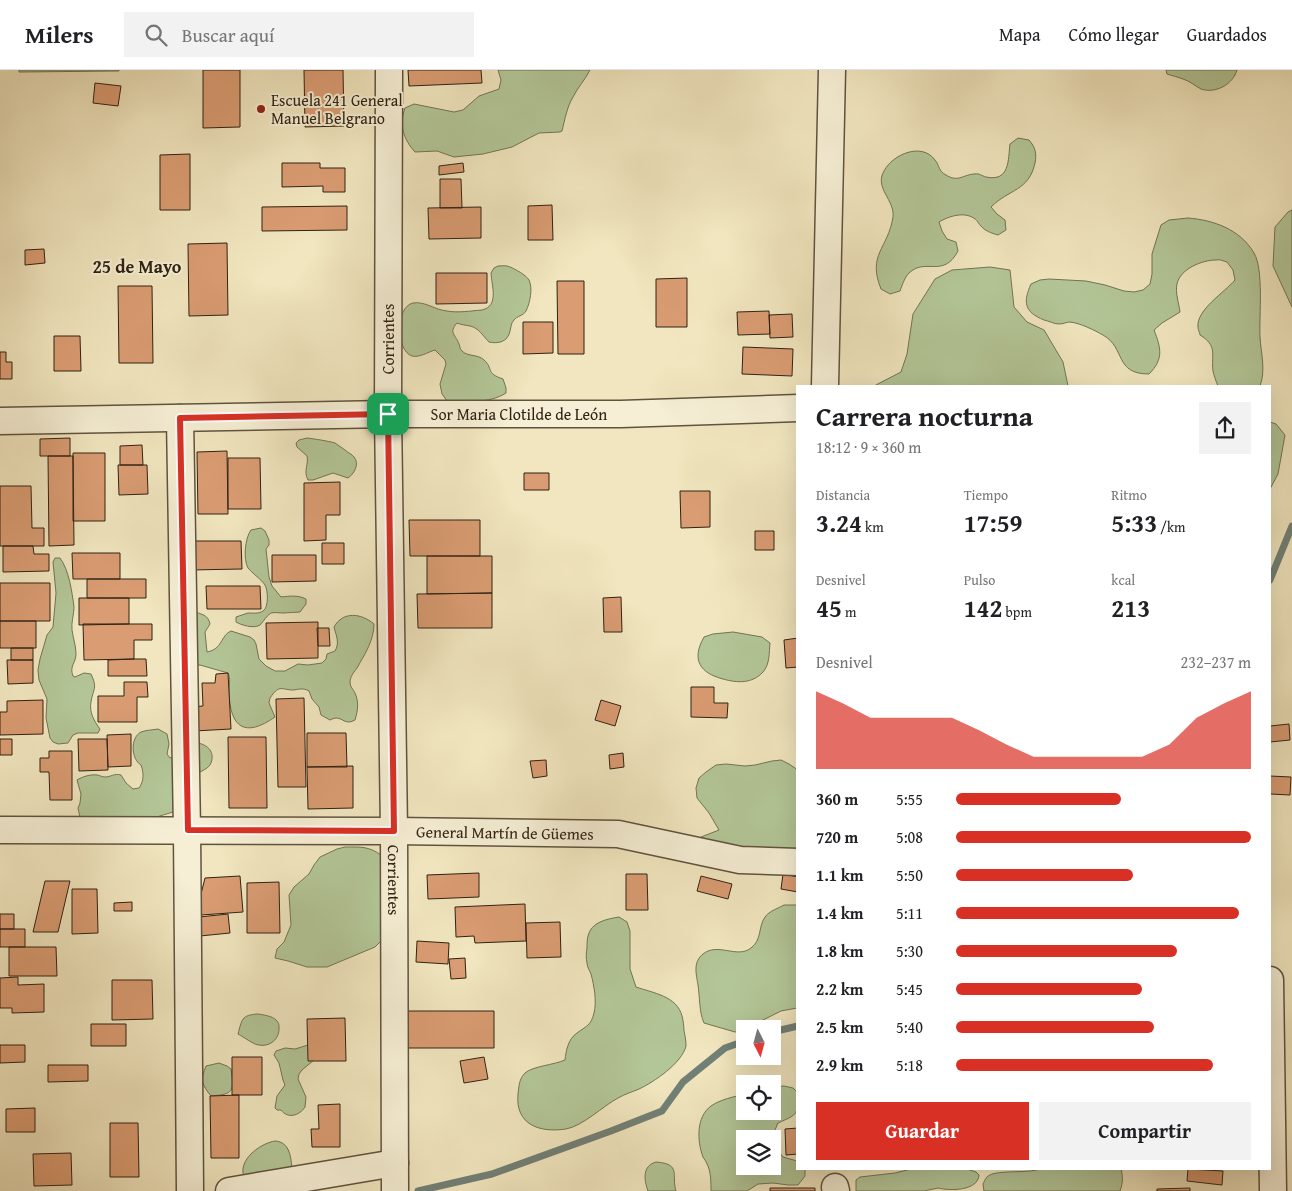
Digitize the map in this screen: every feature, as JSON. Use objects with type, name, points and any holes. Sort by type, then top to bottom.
[{"type":"street","name":"Corrientes","points":[[389,70],[388,414],[394,831],[395,1178]]},
{"type":"street","points":[[825,385],[832,70]]},
{"type":"street","name":"Sor Maria Clotilde de León","points":[[0,421],[388,414],[621,414],[796,408]]},
{"type":"street","points":[[180,418],[188,830],[190,1191]]},
{"type":"street","name":"General Martín de Güemes","points":[[0,830],[394,831],[618,834],[740,860],[796,862]]},
{"type":"street","points":[[1271,1050],[1273,1191]]},
{"type":"street","points":[[230,1191],[395,1178]]},
{"type":"green space","points":[[19,70],[119,70],[119,71],[19,72]]},
{"type":"green space","points":[[498,70],[590,70],[571,101],[562,131],[560,132],[539,133],[512,147],[483,154],[454,157],[437,151],[415,152],[403,131],[402,120],[405,108],[414,104],[454,112],[463,110],[479,96],[499,89],[501,80]]},
{"type":"green space","points":[[1166,70],[1237,70],[1232,80],[1223,87],[1207,90],[1167,74]]},
{"type":"green space","points":[[1018,138],[1029,140],[1035,150],[1036,159],[1028,179],[1018,189],[991,207],[1005,220],[1006,230],[998,235],[988,232],[975,219],[967,215],[952,216],[943,220],[939,222],[942,231],[947,239],[956,242],[958,251],[952,259],[940,266],[915,269],[909,273],[900,291],[890,294],[881,289],[877,277],[877,259],[887,237],[893,217],[891,205],[881,183],[884,171],[888,165],[901,155],[916,151],[929,155],[937,162],[942,172],[950,177],[958,178],[979,174],[994,178],[1004,173],[1008,163],[1010,144]]},
{"type":"green space","points":[[1292,210],[1292,307],[1273,266],[1275,227]]},
{"type":"green space","points":[[1188,218],[1207,221],[1225,227],[1241,238],[1254,253],[1260,282],[1260,337],[1263,368],[1260,385],[1218,385],[1213,371],[1211,347],[1206,339],[1200,335],[1198,329],[1199,321],[1206,308],[1235,280],[1233,270],[1227,262],[1210,260],[1192,266],[1182,274],[1176,291],[1180,312],[1154,330],[1160,353],[1154,369],[1149,374],[1130,370],[1110,340],[1103,335],[1074,323],[1057,324],[1044,320],[1032,314],[1029,310],[1026,301],[1028,290],[1031,284],[1040,280],[1086,281],[1124,291],[1134,292],[1143,290],[1150,284],[1152,254],[1161,225],[1169,220]]},
{"type":"green space","points":[[498,266],[512,268],[529,280],[531,287],[529,304],[526,311],[514,320],[507,338],[496,343],[489,342],[476,328],[457,323],[454,326],[453,334],[462,351],[482,358],[494,375],[503,379],[506,393],[499,397],[485,400],[447,401],[442,394],[440,384],[446,364],[445,360],[435,350],[418,356],[412,356],[407,352],[403,346],[400,329],[403,312],[407,306],[413,303],[426,304],[451,312],[487,308],[493,300],[491,273]]},
{"type":"green space","points":[[990,267],[1010,270],[1014,307],[1027,322],[1044,330],[1063,362],[1068,385],[876,385],[901,372],[907,354],[913,314],[935,279],[952,270]]},
{"type":"green space","points":[[1271,422],[1276,424],[1285,435],[1278,474],[1271,487]]},
{"type":"green space","points":[[307,438],[335,443],[352,455],[356,460],[356,469],[348,478],[333,473],[308,480],[306,474],[307,456],[297,447],[296,443]]},
{"type":"green space","points":[[261,528],[265,531],[269,540],[269,545],[266,549],[269,577],[272,586],[281,597],[300,597],[306,599],[306,604],[300,612],[271,613],[260,625],[251,627],[236,622],[236,617],[248,613],[260,613],[265,609],[267,603],[266,587],[248,568],[245,554],[246,543],[251,530]]},
{"type":"green space","points":[[55,558],[60,558],[66,569],[73,601],[72,627],[76,654],[72,673],[75,677],[84,673],[91,674],[95,686],[91,702],[91,713],[100,729],[98,733],[78,733],[73,735],[68,743],[58,744],[50,738],[46,718],[47,699],[39,680],[38,670],[47,635],[53,627],[56,593],[53,562]]},
{"type":"green space","points":[[196,612],[207,617],[210,624],[205,632],[207,652],[216,648],[227,633],[231,631],[254,640],[259,659],[275,671],[285,671],[298,664],[322,663],[326,659],[327,654],[335,651],[337,639],[334,627],[342,618],[352,615],[369,620],[374,624],[371,641],[350,680],[350,685],[358,703],[355,720],[348,722],[334,718],[330,720],[321,715],[319,707],[312,699],[309,691],[302,689],[280,689],[273,694],[269,703],[275,717],[255,727],[241,726],[232,714],[228,673],[200,665],[191,666]]},
{"type":"green space","points":[[733,632],[762,637],[770,643],[767,666],[759,676],[749,681],[739,682],[723,679],[708,673],[703,669],[698,659],[698,652],[704,637]]},
{"type":"green space","points":[[158,729],[167,734],[169,744],[167,754],[170,758],[181,755],[198,743],[208,747],[212,756],[210,765],[193,779],[180,797],[173,812],[150,819],[81,822],[78,808],[81,794],[77,780],[92,775],[105,777],[121,775],[133,789],[139,788],[143,780],[143,774],[141,765],[134,754],[135,739],[141,732]]},
{"type":"green space","points":[[781,760],[796,769],[796,858],[695,844],[701,837],[719,830],[697,798],[696,788],[699,778],[716,765],[745,766]]},
{"type":"green space","points":[[345,847],[364,848],[381,855],[382,940],[375,947],[327,967],[307,967],[275,958],[277,949],[284,942],[291,925],[289,895],[294,887],[309,874],[320,857]]},
{"type":"green space","points":[[784,905],[796,905],[796,1008],[781,1011],[763,1020],[736,1020],[735,1032],[704,1023],[700,1010],[696,972],[696,964],[700,957],[709,951],[740,952],[751,948],[757,941],[761,925],[767,915]]},
{"type":"green space","points":[[619,917],[627,922],[630,931],[630,969],[636,987],[664,996],[675,1004],[682,1016],[686,1046],[679,1059],[659,1077],[639,1089],[618,1098],[579,1124],[566,1129],[556,1130],[547,1130],[531,1125],[525,1120],[518,1105],[520,1080],[525,1073],[538,1067],[565,1060],[571,1038],[591,1021],[595,1009],[595,999],[592,978],[586,959],[588,936],[592,927],[596,924]]},
{"type":"green space","points":[[258,1014],[268,1016],[279,1024],[278,1035],[274,1041],[267,1045],[257,1045],[238,1034],[240,1025],[245,1017]]},
{"type":"green space","points":[[308,1045],[314,1060],[302,1070],[298,1079],[306,1097],[305,1107],[297,1114],[287,1115],[275,1108],[277,1096],[285,1085],[279,1063],[274,1055],[276,1051],[285,1048],[295,1049]]},
{"type":"green space","points":[[219,1063],[231,1069],[232,1087],[228,1093],[211,1096],[204,1085],[203,1075],[206,1066]]},
{"type":"green space","points":[[781,1086],[793,1088],[796,1091],[796,1112],[794,1115],[778,1123],[775,1130],[736,1130],[736,1175],[781,1175],[781,1155],[783,1157],[796,1161],[796,1170],[805,1170],[805,1176],[798,1185],[758,1184],[747,1191],[711,1191],[709,1170],[700,1144],[700,1123],[711,1106],[736,1096],[736,1120],[781,1120]]},
{"type":"green space","points":[[275,1141],[287,1147],[292,1170],[246,1181],[243,1167],[249,1156],[264,1145]]},
{"type":"green space","points":[[656,1162],[664,1163],[672,1168],[676,1191],[648,1191],[645,1178],[646,1170],[651,1164]]},
{"type":"green space","points":[[907,1170],[970,1170],[979,1175],[974,1184],[963,1189],[856,1191],[856,1180],[860,1177]]},
{"type":"green space","points":[[1121,1170],[1122,1185],[1120,1191],[984,1191],[983,1184],[986,1178],[991,1175],[1003,1172]]},
{"type":"building","points":[[203,70],[240,70],[240,127],[203,128]]},
{"type":"building","points":[[304,70],[343,70],[344,126],[305,127]]},
{"type":"building","points":[[408,70],[481,70],[482,83],[409,86]]},
{"type":"building","points":[[95,83],[121,86],[118,106],[93,103]]},
{"type":"building","points":[[190,154],[190,210],[160,210],[160,155]]},
{"type":"building","points":[[282,163],[320,163],[320,168],[345,168],[345,192],[323,192],[323,186],[282,187]]},
{"type":"building","points":[[463,163],[464,172],[439,175],[439,166]]},
{"type":"building","points":[[440,179],[461,179],[462,208],[440,208]]},
{"type":"building","points":[[552,205],[553,240],[528,240],[528,206]]},
{"type":"building","points":[[347,206],[347,230],[262,231],[262,207]]},
{"type":"building","points":[[481,207],[481,238],[429,239],[428,208]]},
{"type":"building","points":[[227,243],[228,315],[189,316],[188,244]]},
{"type":"building","points":[[44,249],[45,263],[25,265],[25,250]]},
{"type":"building","points":[[436,273],[487,273],[487,303],[436,304]]},
{"type":"building","points":[[687,278],[687,327],[656,327],[656,279]]},
{"type":"building","points":[[557,281],[584,281],[584,354],[558,354]]},
{"type":"building","points":[[118,286],[152,286],[153,363],[119,363]]},
{"type":"building","points":[[769,311],[770,334],[738,335],[737,312]]},
{"type":"building","points":[[792,314],[793,337],[770,338],[769,315]]},
{"type":"building","points":[[523,322],[553,322],[553,353],[523,354]]},
{"type":"building","points":[[54,336],[80,336],[81,371],[54,371]]},
{"type":"building","points":[[743,347],[793,349],[792,376],[742,374]]},
{"type":"building","points":[[0,352],[6,352],[6,362],[12,362],[12,379],[0,379]]},
{"type":"building","points":[[70,438],[70,456],[40,456],[40,439]]},
{"type":"building","points":[[142,445],[143,465],[120,465],[120,446]]},
{"type":"building","points":[[227,451],[228,514],[198,514],[197,452]]},
{"type":"building","points":[[73,453],[105,453],[105,521],[73,521]]},
{"type":"building","points":[[48,456],[73,456],[74,545],[49,546]]},
{"type":"building","points":[[228,458],[260,458],[261,509],[228,509]]},
{"type":"building","points":[[118,465],[147,465],[148,494],[119,495]]},
{"type":"building","points":[[524,473],[549,473],[549,490],[524,490]]},
{"type":"building","points":[[340,482],[340,515],[326,515],[326,540],[304,541],[304,483]]},
{"type":"building","points":[[0,486],[31,486],[32,528],[44,528],[44,546],[0,546]]},
{"type":"building","points":[[680,491],[710,491],[710,527],[681,528]]},
{"type":"building","points":[[409,520],[480,520],[480,556],[410,556]]},
{"type":"building","points":[[755,531],[774,531],[774,550],[755,550]]},
{"type":"building","points":[[190,541],[241,541],[242,569],[190,570]]},
{"type":"building","points":[[322,543],[344,543],[344,564],[322,564]]},
{"type":"building","points":[[3,546],[33,546],[34,554],[49,554],[49,571],[3,572]]},
{"type":"building","points":[[72,553],[120,553],[120,579],[73,579]]},
{"type":"building","points":[[272,555],[316,555],[316,581],[272,582]]},
{"type":"building","points":[[427,556],[492,556],[492,593],[427,594]]},
{"type":"building","points":[[87,579],[146,579],[146,598],[87,598]]},
{"type":"building","points":[[0,583],[50,583],[50,621],[0,621]]},
{"type":"building","points":[[206,586],[260,586],[261,609],[207,609]]},
{"type":"building","points":[[492,593],[492,628],[418,628],[417,594]]},
{"type":"building","points":[[621,597],[622,632],[604,632],[603,598]]},
{"type":"building","points":[[79,598],[129,598],[129,624],[79,625]]},
{"type":"building","points":[[0,621],[36,621],[36,648],[0,648]]},
{"type":"building","points":[[318,622],[318,658],[267,659],[266,623]]},
{"type":"building","points":[[83,624],[152,624],[152,640],[134,640],[134,659],[84,660]]},
{"type":"building","points":[[317,628],[329,628],[330,646],[318,646]]},
{"type":"building","points":[[796,638],[796,667],[786,668],[784,640]]},
{"type":"building","points":[[11,648],[33,648],[33,660],[11,660]]},
{"type":"building","points":[[146,659],[147,676],[108,676],[108,660]]},
{"type":"building","points":[[7,660],[33,660],[33,683],[8,684]]},
{"type":"building","points":[[228,673],[231,729],[194,731],[192,707],[203,706],[202,683],[215,683],[216,674]]},
{"type":"building","points":[[124,682],[147,682],[148,697],[137,697],[137,722],[98,722],[98,696],[124,696]]},
{"type":"building","points":[[691,687],[714,687],[714,703],[728,703],[727,718],[691,717]]},
{"type":"building","points":[[304,698],[306,787],[278,787],[276,699]]},
{"type":"building","points":[[43,700],[43,734],[0,735],[0,712],[7,712],[7,701]]},
{"type":"building","points":[[601,700],[621,706],[615,726],[595,720]]},
{"type":"building","points":[[1289,724],[1290,740],[1271,742],[1271,726]]},
{"type":"building","points":[[307,733],[346,733],[347,767],[307,767]]},
{"type":"building","points":[[131,734],[131,766],[108,767],[107,735]]},
{"type":"building","points":[[228,737],[266,737],[267,808],[229,808]]},
{"type":"building","points":[[0,739],[12,739],[12,755],[0,755]]},
{"type":"building","points":[[78,739],[107,739],[108,770],[79,771]]},
{"type":"building","points":[[49,751],[72,751],[72,800],[50,800],[49,772],[40,772],[40,758],[49,758]]},
{"type":"building","points":[[623,753],[624,767],[610,769],[609,755]]},
{"type":"building","points":[[546,760],[547,776],[533,778],[530,761]]},
{"type":"building","points":[[353,766],[353,808],[308,809],[307,767]]},
{"type":"building","points":[[1271,776],[1291,777],[1290,795],[1271,794]]},
{"type":"building","points":[[479,873],[479,897],[428,899],[427,875]]},
{"type":"building","points":[[626,874],[647,874],[648,910],[626,910]]},
{"type":"building","points":[[783,874],[796,877],[796,892],[781,889]]},
{"type":"building","points":[[240,876],[243,912],[201,915],[200,898],[205,878]]},
{"type":"building","points":[[701,876],[732,884],[728,899],[697,891]]},
{"type":"building","points":[[45,881],[70,881],[58,932],[33,932]]},
{"type":"building","points":[[279,882],[280,933],[247,933],[247,883]]},
{"type":"building","points":[[72,889],[97,889],[98,933],[72,934]]},
{"type":"building","points":[[132,902],[132,911],[114,911],[114,903]]},
{"type":"building","points":[[525,904],[526,941],[475,943],[474,936],[456,937],[455,907]]},
{"type":"building","points":[[0,914],[14,914],[14,929],[0,929]]},
{"type":"building","points":[[228,914],[230,933],[200,936],[199,917]]},
{"type":"building","points":[[560,922],[561,957],[527,958],[526,923]]},
{"type":"building","points":[[0,929],[25,929],[25,947],[0,947]]},
{"type":"building","points":[[417,941],[449,943],[448,964],[416,962]]},
{"type":"building","points":[[9,947],[56,947],[57,976],[9,976]]},
{"type":"building","points":[[465,958],[466,978],[451,979],[449,959]]},
{"type":"building","points":[[18,977],[18,985],[44,984],[44,1012],[12,1013],[12,1008],[0,1008],[0,978]]},
{"type":"building","points":[[112,980],[152,980],[153,1019],[112,1020]]},
{"type":"building","points":[[407,1011],[494,1011],[494,1048],[408,1048]]},
{"type":"building","points":[[345,1018],[346,1061],[308,1061],[307,1019]]},
{"type":"building","points":[[91,1024],[126,1024],[126,1046],[91,1046]]},
{"type":"building","points":[[0,1045],[25,1045],[25,1062],[0,1063]]},
{"type":"building","points":[[232,1057],[262,1057],[262,1095],[232,1095]]},
{"type":"building","points":[[484,1057],[488,1079],[464,1083],[460,1061]]},
{"type":"building","points":[[48,1065],[88,1065],[88,1081],[48,1082]]},
{"type":"building","points":[[239,1095],[239,1158],[211,1158],[210,1096]]},
{"type":"building","points":[[340,1104],[340,1147],[312,1147],[311,1129],[319,1129],[318,1105]]},
{"type":"building","points":[[35,1108],[35,1132],[6,1132],[6,1109]]},
{"type":"building","points":[[110,1123],[138,1123],[139,1177],[110,1177]]},
{"type":"building","points":[[796,1128],[796,1154],[786,1155],[785,1129]]},
{"type":"building","points":[[71,1153],[72,1185],[34,1186],[33,1154]]},
{"type":"building","points":[[1188,1170],[1223,1171],[1222,1185],[1187,1181]]},
{"type":"building","points":[[770,1188],[815,1188],[815,1191],[770,1191]]},
{"type":"building","points":[[1190,1188],[1190,1191],[1157,1191],[1157,1189]]},
{"type":"waterway","points":[[1271,578],[1292,526]]},
{"type":"waterway","points":[[781,1030],[796,1026]]},
{"type":"waterway","points":[[418,1191],[492,1174],[662,1111],[683,1082],[725,1048],[736,1044]]},
{"type":"place","name":"Escuela 241 General Manuel Belgrano","points":[[261,109]]},
{"type":"district","name":"25 de Mayo","points":[[137,267]]},
{"type":"route","points":[[388,414],[394,831],[188,830],[180,418],[388,414]]}]
